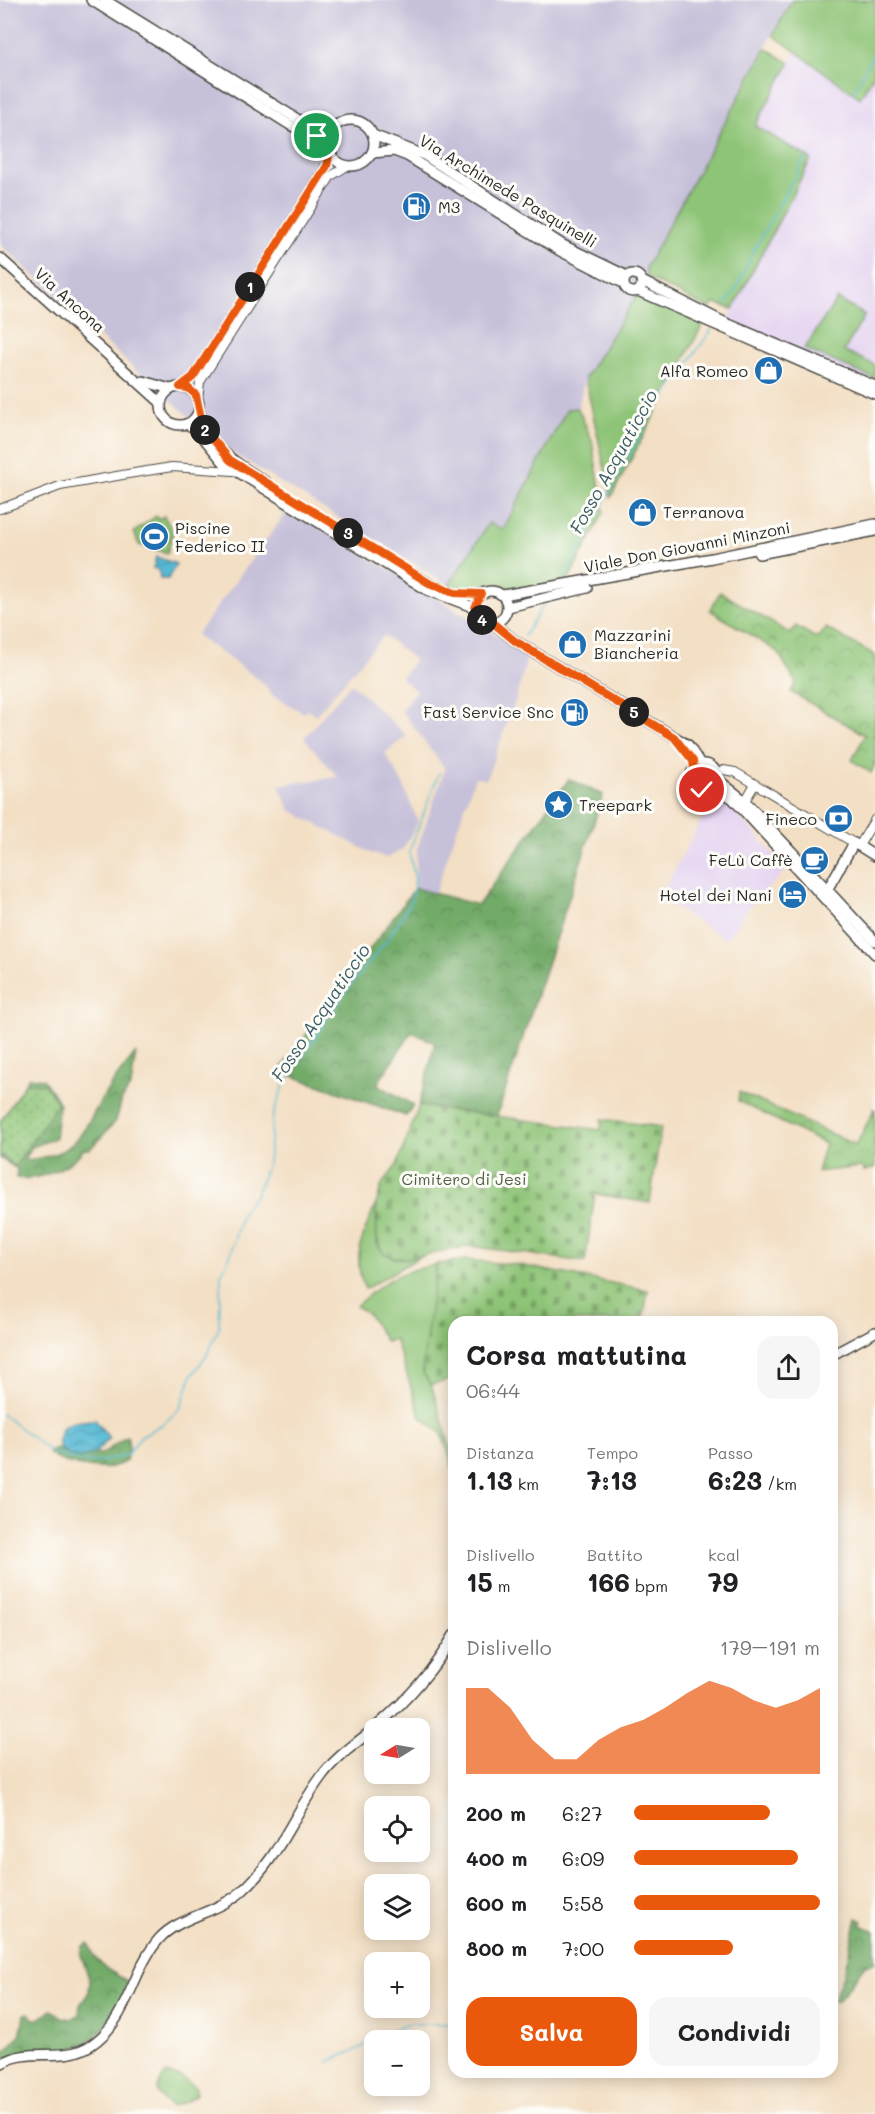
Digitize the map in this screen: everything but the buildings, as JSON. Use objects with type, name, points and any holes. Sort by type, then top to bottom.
[{"type":"main road","points":[[91,0],[290,125],[327,143]]},
{"type":"main road","points":[[105,0],[299,120],[322,126],[336,125],[346,120],[359,121],[373,135],[372,153],[362,163],[347,166],[335,160],[330,154],[328,136],[336,125]]},
{"type":"main road","name":"Via Archimede Pasquinelli","points":[[373,135],[424,156],[563,245],[625,280],[628,291],[640,286],[875,386]]},
{"type":"main road","name":"Via Archimede Pasquinelli","points":[[372,153],[394,151],[407,156],[560,251],[625,280]]},
{"type":"main road","name":"Via Ancona","points":[[0,258],[161,403],[163,415],[169,421],[177,425],[186,424],[196,429],[225,464],[427,590],[470,606],[476,612]]},
{"type":"main road","name":"Via Archimede Pasquinelli","points":[[625,280],[635,274],[640,286],[875,394]]},
{"type":"main road","name":"Via Ancona","points":[[119,364],[148,384],[170,389],[180,387]]},
{"type":"main road","points":[[180,387],[191,390],[198,399],[203,427],[230,460],[429,583],[455,593],[481,594],[490,590],[503,595],[515,641]]},
{"type":"main road","points":[[161,403],[170,389]]},
{"type":"main road","points":[[186,424],[199,411]]},
{"type":"main road","name":"Viale Don Giovanni Minzoni","points":[[503,595],[692,562],[875,524]]},
{"type":"main road","name":"Viale Don Giovanni Minzoni","points":[[506,611],[523,601],[872,534]]},
{"type":"main road","points":[[481,594],[475,604],[476,612],[482,620],[493,623],[515,641],[688,745],[698,767]]},
{"type":"main road","points":[[493,623],[506,611]]},
{"type":"main road","points":[[875,941],[745,801],[708,765],[698,767],[691,776],[695,787],[702,790],[712,787],[732,798],[875,954]]},
{"type":"main road","points":[[712,787],[716,775]]},
{"type":"main road","points":[[827,890],[857,844],[875,856]]},
{"type":"main road","points":[[838,1352],[875,1332]]},
{"type":"main road","points":[[0,2064],[27,2053],[77,2053],[103,2035],[117,2020],[159,1939],[171,1929],[227,1903],[261,1873],[320,1778],[402,1703],[448,1643]]},
{"type":"street","points":[[180,387],[193,377],[323,171],[330,154]]},
{"type":"street","points":[[198,399],[200,382],[331,176],[347,166]]},
{"type":"street","points":[[0,509],[60,486],[172,467],[226,469],[240,474]]},
{"type":"street","points":[[716,775],[723,770],[735,772],[857,844],[875,819]]},
{"type":"street","points":[[745,801],[755,784]]},
{"type":"shaded area","points":[[0,0],[791,0],[646,267],[646,277],[638,293],[585,378],[578,408],[567,409],[503,530],[489,523],[449,585],[229,451],[130,365],[0,244]]},
{"type":"shaded area","points":[[796,52],[860,98],[875,73],[875,386],[726,323],[811,159],[754,126]]},
{"type":"shaded area","points":[[289,509],[504,639],[527,658],[516,699],[486,780],[475,777],[435,893],[415,888],[417,849],[445,769],[401,710],[416,691],[401,678],[415,660],[384,635],[316,715],[307,709],[304,713],[273,696],[262,682],[196,635]]},
{"type":"shaded area","points":[[351,683],[407,736],[385,753],[403,784],[418,822],[403,849],[387,858],[371,853],[290,810],[279,785],[338,777],[304,738]]},
{"type":"shaded area","points":[[730,805],[787,869],[750,906],[726,939],[659,898],[709,806]]},
{"type":"green space","points":[[792,0],[875,0],[875,73],[860,98],[773,35]]},
{"type":"green space","points":[[766,48],[790,63],[755,126],[811,159],[733,309],[714,303],[710,309],[646,277],[646,267]]},
{"type":"green space","points":[[638,293],[704,322],[611,497],[585,378]]},
{"type":"green space","points":[[837,299],[865,315],[844,351],[875,365],[875,379],[804,349]]},
{"type":"green space","points":[[578,408],[592,441],[604,512],[568,580],[512,590],[493,583],[475,590],[449,585],[489,523],[503,530],[567,409]]},
{"type":"green space","name":"Piscine Federico II","points":[[156,516],[158,519],[164,516],[173,532],[167,553],[139,545],[134,532]]},
{"type":"green space","points":[[720,592],[791,634],[796,626],[814,637],[820,636],[826,628],[875,655],[875,765],[871,773],[852,760],[865,735],[791,692],[796,683],[778,652],[710,610]]},
{"type":"green space","points":[[569,779],[603,795],[497,1116],[419,1106],[435,1043],[412,1032],[377,1084],[413,1105],[406,1116],[290,1075],[282,1067],[415,888],[478,905]]},
{"type":"green space","points":[[136,1053],[131,1086],[122,1099],[116,1121],[90,1149],[84,1149],[70,1162],[53,1172],[35,1177],[16,1178],[17,1169],[0,1158],[1,1121],[29,1077],[43,1079],[59,1102],[55,1138],[32,1147],[25,1157],[26,1160],[58,1152],[77,1139],[110,1086]]},
{"type":"green space","points":[[26,1083],[45,1084],[58,1103],[15,1166],[0,1155],[0,1122]]},
{"type":"green space","points":[[739,1092],[856,1145],[875,1108],[875,1168],[864,1171],[862,1167],[817,1172],[825,1144],[738,1101]]},
{"type":"green space","name":"Cimitero di Jesi","points":[[419,1106],[601,1130],[602,1119],[661,1127],[650,1203],[595,1194],[585,1262],[470,1246],[410,1258],[394,1258],[383,1253],[377,1244],[376,1204],[382,1184],[397,1165]]},
{"type":"green space","points":[[376,1204],[377,1244],[395,1258],[421,1256],[365,1289],[359,1267],[360,1246]]},
{"type":"green space","points":[[467,1260],[519,1265],[648,1290],[644,1316],[448,1316],[448,1381],[431,1385],[423,1373],[423,1362],[437,1264]]},
{"type":"green space","points":[[436,1265],[423,1373],[432,1387],[448,1439],[448,1452],[442,1434],[421,1417],[395,1339],[386,1342],[369,1315],[356,1306],[393,1278],[423,1267]]},
{"type":"green space","points":[[127,1436],[129,1447],[126,1461],[118,1465],[86,1467],[65,1462],[48,1453],[55,1448],[102,1454]]},
{"type":"green space","points":[[857,1918],[863,1921],[861,1925],[875,1931],[875,1963],[865,1965],[838,2001],[838,1988],[845,1969]]},
{"type":"green space","points":[[88,1943],[96,1959],[108,1970],[127,1981],[122,1999],[103,2030],[91,2040],[64,2052],[0,2061],[0,2050],[7,2050],[20,2035],[25,2014],[29,2013],[33,2019],[39,2019],[52,2010],[61,2017],[72,2019],[79,2014],[80,2005],[89,1992],[90,1981],[81,1955],[83,1946]]},
{"type":"green space","points":[[166,2074],[182,2077],[196,2088],[196,2094],[185,2102],[172,2106],[167,2103],[158,2092],[159,2083]]},
{"type":"water","points":[[156,557],[176,564],[168,579],[160,579],[159,570],[153,568]]},
{"type":"water","points":[[95,1420],[109,1438],[104,1445],[93,1454],[81,1457],[74,1457],[60,1450],[59,1441],[62,1428],[79,1421]]},
{"type":"waterway","name":"Fosso Acquaticcio","points":[[853,93],[875,50]]},
{"type":"waterway","name":"Fosso Acquaticcio","points":[[726,303],[736,289],[753,252],[805,158]]},
{"type":"waterway","name":"Fosso Acquaticcio","points":[[562,580],[652,414],[712,329]]},
{"type":"waterway","points":[[524,636],[544,604]]},
{"type":"waterway","name":"Fosso Acquaticcio","points":[[2,1414],[52,1453],[79,1461],[99,1462],[127,1455],[141,1436],[163,1424],[180,1409],[191,1377],[208,1353],[219,1328],[221,1274],[229,1259],[242,1212],[257,1192],[268,1163],[273,1115],[284,1085],[344,994],[388,939],[411,902],[415,878],[409,852],[439,773]]},
{"type":"waterway","points":[[327,2062],[360,2048],[383,2033],[409,2024],[448,2024]]},
{"type":"place","name":"M3","points":[[417,207]]},
{"type":"place","name":"Alfa Romeo","points":[[769,371]]},
{"type":"place","name":"Terranova","points":[[642,512]]},
{"type":"place","name":"Piscine Federico II","points":[[154,537]]},
{"type":"place","name":"Mazzarini Biancheria","points":[[573,644]]},
{"type":"place","name":"Fast Service Snc","points":[[575,712]]},
{"type":"place","name":"Treepark","points":[[558,805]]},
{"type":"place","name":"Fineco","points":[[838,819]]},
{"type":"place","name":"FeLù Caffè","points":[[814,860]]},
{"type":"place","name":"Hotel dei Nani","points":[[793,895]]},
{"type":"route","points":[[317,136],[327,143],[330,154],[327,166],[193,377],[180,387],[188,388],[196,395],[203,427],[216,446],[230,460],[429,583],[455,593],[474,596],[481,594],[476,600],[475,608],[482,620],[493,623],[515,641],[674,737],[693,761],[694,769],[691,780],[695,787],[702,790]]}]
